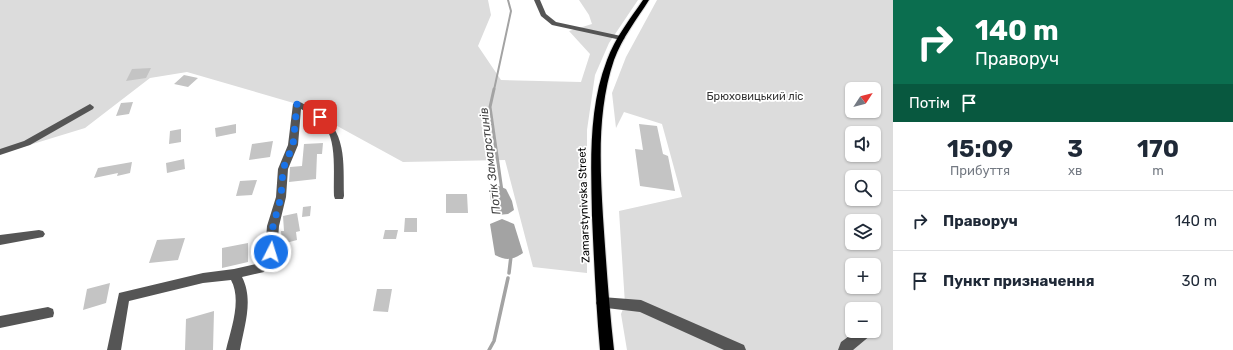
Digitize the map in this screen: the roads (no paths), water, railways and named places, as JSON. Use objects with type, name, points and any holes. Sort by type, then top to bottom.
[{"type":"main road","name":"Zamarstynivska Street","points":[[607,350],[602,303],[595,152],[603,84],[611,59],[621,38],[646,0]]},
{"type":"street","points":[[537,0],[542,15],[554,24],[621,38]]},
{"type":"street","points":[[114,350],[123,297],[203,278],[234,274],[260,268],[271,252],[273,226],[281,197],[283,169],[293,145],[297,104],[320,117],[331,128],[336,157],[339,196]]},
{"type":"street","points":[[0,152],[28,143],[90,107]]},
{"type":"street","points":[[0,240],[38,234]]},
{"type":"street","points":[[233,350],[241,310],[240,282],[234,274]]},
{"type":"street","points":[[602,303],[641,306],[739,350]]},
{"type":"street","points":[[0,322],[48,313]]},
{"type":"street","points":[[845,350],[846,347],[857,338]]},
{"type":"waterway","name":"Потік Замарстинів","points":[[494,90],[511,11],[508,0]]},
{"type":"waterway","name":"Потік Замарстинів","points":[[494,89],[490,107],[502,191]]},
{"type":"waterway","name":"Потік Замарстинів","points":[[509,273],[511,256]]},
{"type":"waterway","name":"Потік Замарстинів","points":[[489,350],[494,341],[508,278]]},
{"type":"park label","name":"Брюховицький ліс","points":[[755,96]]}]
